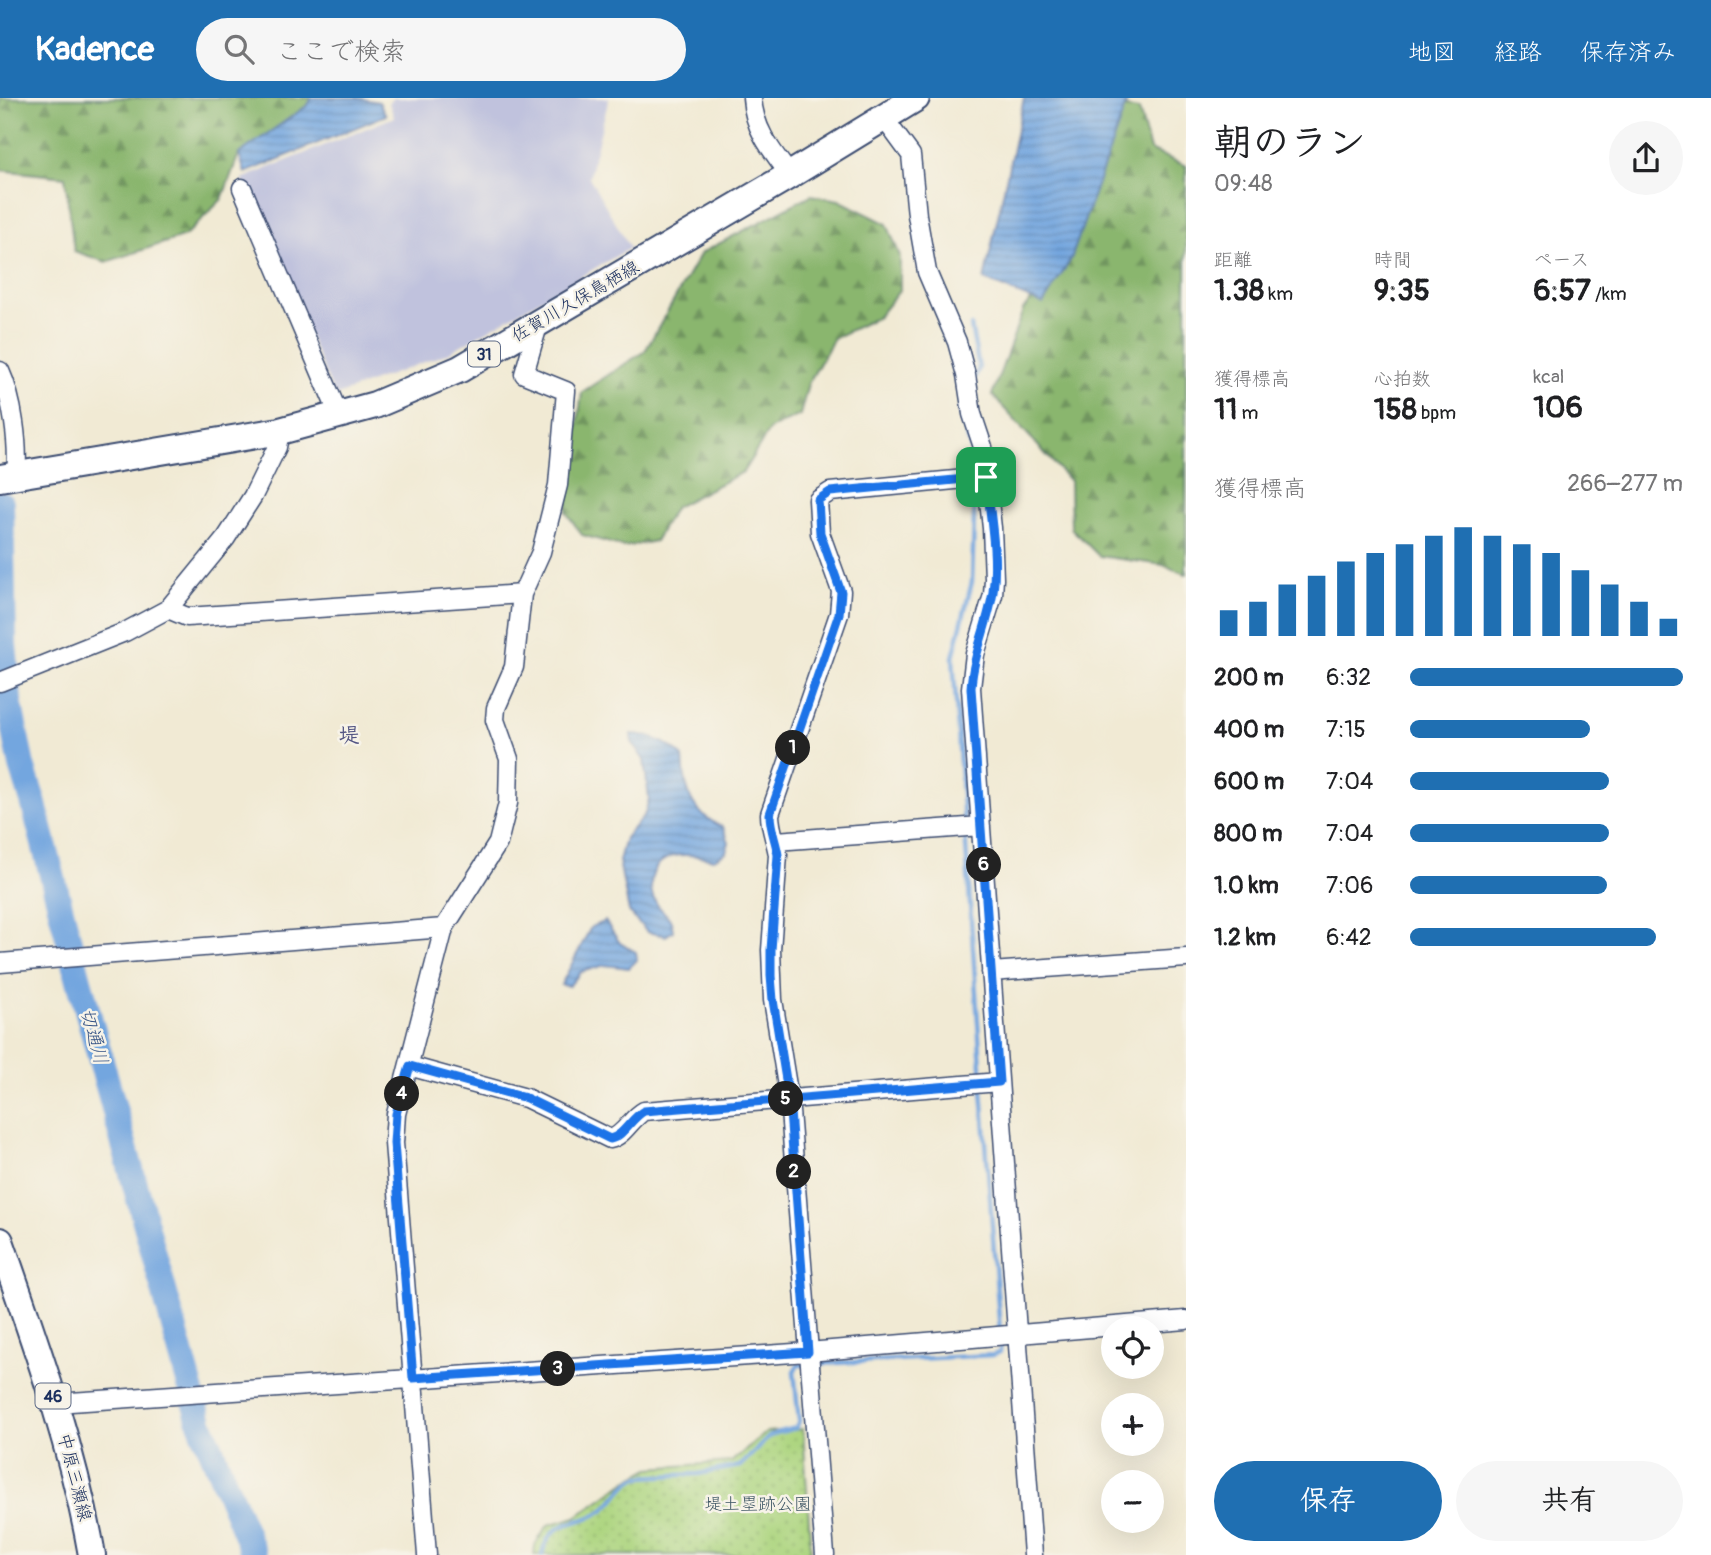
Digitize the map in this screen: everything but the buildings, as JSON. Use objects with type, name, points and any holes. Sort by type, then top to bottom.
[{"type":"main road","name":"佐賀川久保鳥栖線","points":[[8,477],[280,431],[374,405],[460,369],[916,98]]},
{"type":"main road","name":"中原三瀬線","points":[[0,1241],[56,1403],[83,1505],[92,1555]]},
{"type":"street","points":[[752,98],[762,138],[790,175]]},
{"type":"street","points":[[883,117],[911,155],[917,215],[927,272],[957,342],[966,374],[972,414],[983,447],[977,479],[992,528],[993,595],[975,654],[971,688],[1033,1555]]},
{"type":"street","points":[[242,188],[339,415]]},
{"type":"street","points":[[426,1555],[394,1143],[396,1114],[444,928],[498,843],[508,803],[509,759],[495,720],[496,708],[514,667],[522,594],[541,551],[558,485],[566,391],[524,374],[539,323]]},
{"type":"street","points":[[0,371],[10,400],[17,461],[8,477]]},
{"type":"street","points":[[0,682],[125,632],[169,609],[226,538],[253,496],[277,447],[280,431]]},
{"type":"street","points":[[825,1555],[789,1098],[771,976],[778,868],[770,814],[839,614],[841,592],[820,533],[818,500],[830,492],[977,479]]},
{"type":"street","points":[[169,609],[187,618],[522,594]]},
{"type":"street","points":[[776,841],[981,826]]},
{"type":"street","points":[[0,963],[444,928]]},
{"type":"street","points":[[991,972],[1186,958]]},
{"type":"street","points":[[410,1066],[526,1098],[610,1139],[617,1138],[635,1116],[644,1111],[999,1082]]},
{"type":"street","points":[[56,1403],[808,1352],[1186,1320]]},
{"type":"shaded area","points":[[393,98],[609,98],[589,177],[630,248],[448,353],[335,396],[242,179],[394,117],[389,103]]},
{"type":"green space","points":[[0,98],[312,98],[308,105],[239,154],[222,199],[185,236],[106,262],[74,251],[65,177],[0,170]]},
{"type":"green space","points":[[1123,107],[1139,110],[1150,150],[1186,166],[1186,574],[1163,565],[1099,556],[1071,528],[1070,481],[992,395],[1023,310],[1063,261]]},
{"type":"green space","points":[[811,195],[839,200],[887,224],[900,256],[900,290],[878,317],[834,338],[808,384],[800,415],[770,429],[743,472],[675,507],[655,541],[624,547],[582,535],[566,512],[582,392],[645,351],[701,253]]},
{"type":"green space","name":"堤土塁跡公園","points":[[803,1429],[811,1555],[534,1555],[535,1545],[548,1525],[576,1517],[625,1482],[650,1468],[731,1462],[767,1432]]},
{"type":"water","points":[[312,98],[357,98],[379,102],[386,115],[245,173],[239,154],[308,105]]},
{"type":"water","points":[[1024,98],[1128,98],[1071,259],[1043,304],[984,280]]},
{"type":"water","points":[[631,734],[659,741],[683,757],[685,780],[691,800],[703,815],[723,827],[729,842],[726,852],[714,859],[678,855],[662,861],[656,868],[651,890],[656,903],[671,921],[673,931],[666,936],[647,932],[629,912],[619,861],[625,838],[645,814],[649,798],[644,760],[632,742]]},
{"type":"water","points":[[605,921],[620,943],[636,952],[637,960],[629,968],[605,965],[581,972],[569,986],[561,985],[591,927]]},
{"type":"waterway","points":[[971,326],[979,368],[973,382]]},
{"type":"waterway","points":[[963,403],[960,410],[975,464],[975,475]]},
{"type":"waterway","points":[[964,822],[953,657],[972,582],[975,484]]},
{"type":"waterway","name":"切通川","points":[[1,504],[4,645],[9,701],[22,766],[200,1422],[254,1555]]},
{"type":"waterway","points":[[965,831],[982,1081]]},
{"type":"waterway","points":[[982,1089],[1000,1332]]},
{"type":"waterway","points":[[815,1364],[993,1355],[1000,1352],[1001,1341]]},
{"type":"waterway","points":[[542,1555],[546,1543],[559,1528],[602,1511],[633,1480],[639,1477],[698,1474],[740,1466],[769,1437],[796,1428],[799,1421],[794,1371],[798,1365],[806,1365]]},
{"type":"district","name":"堤","points":[[349,735]]},
{"type":"route","points":[[986,477],[830,492],[818,500],[820,533],[841,592],[839,614],[770,814],[770,827],[778,855],[771,976],[789,1098],[808,1352],[413,1378],[394,1143],[396,1114],[410,1066],[526,1098],[610,1139],[617,1138],[635,1116],[644,1111],[789,1098],[999,1082],[971,688],[975,654],[993,595],[994,561],[986,477]]}]
